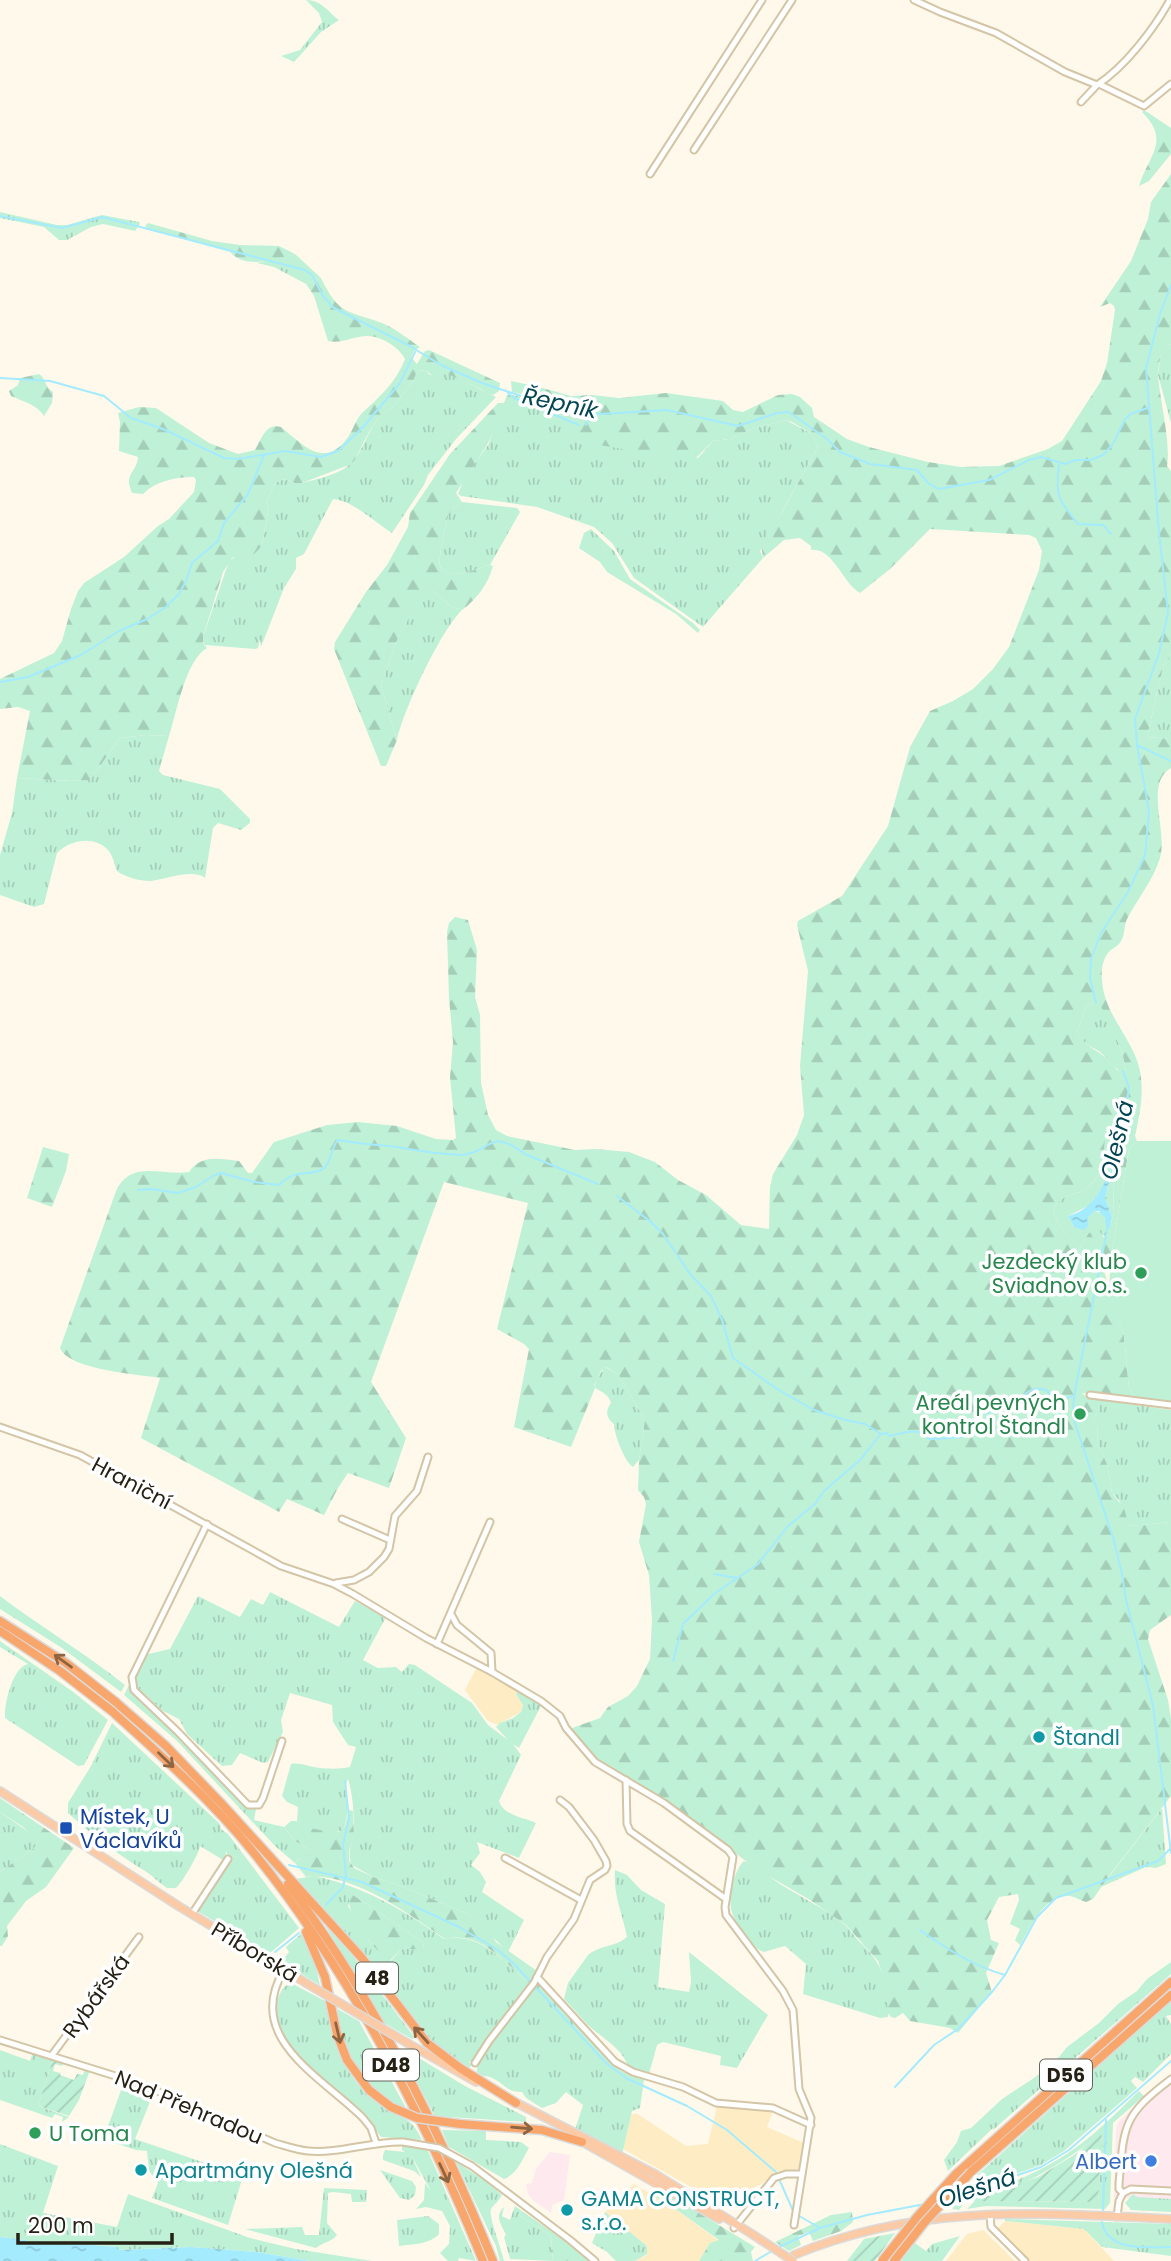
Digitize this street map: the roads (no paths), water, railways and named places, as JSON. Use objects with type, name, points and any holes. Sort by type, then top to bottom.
[{"type":"highway","name":"D48","points":[[0,1621],[66,1663],[116,1709],[232,1827],[275,1881],[333,1965],[402,2085],[465,2216],[483,2261]]},
{"type":"highway","name":"D48","points":[[0,1631],[116,1709],[199,1779],[251,1837],[316,1922],[387,2039],[435,2129],[493,2261]]},
{"type":"highway","name":"48","points":[[251,1837],[361,1958],[427,2043],[460,2068],[516,2103]]},
{"type":"highway","points":[[275,1881],[300,1921],[321,1966],[332,2001],[340,2043],[347,2060],[369,2090],[391,2107],[417,2118],[542,2130],[582,2142]]},
{"type":"highway","name":"D56","points":[[882,2261],[956,2174],[1171,1982]]},
{"type":"highway","name":"D56","points":[[894,2261],[930,2216],[971,2172],[1171,1995]]},
{"type":"main road","name":"Příborská","points":[[0,1791],[192,1914],[409,2044],[793,2258]]},
{"type":"main road","name":"Příborská","points":[[516,2103],[655,2174],[735,2226]]},
{"type":"main road","points":[[793,2258],[840,2238],[888,2225],[960,2215],[1027,2213],[1171,2219]]},
{"type":"main road","name":"Příborská","points":[[750,2235],[786,2261]]},
{"type":"street","points":[[650,174],[762,0]]},
{"type":"street","points":[[694,150],[792,0]]},
{"type":"street","points":[[914,0],[996,33],[1065,72],[1144,106],[1171,84]]},
{"type":"street","points":[[1081,102],[1156,25],[1170,0]]},
{"type":"street","points":[[1090,1395],[1171,1405]]},
{"type":"street","name":"Hraniční","points":[[0,1427],[80,1455],[281,1566],[334,1584],[541,1701],[560,1716],[566,1728],[595,1762],[664,1803],[728,1850],[733,1857],[726,1899]]},
{"type":"street","points":[[334,1584],[354,1580],[369,1572],[384,1558],[396,1516],[417,1491],[428,1457]]},
{"type":"street","points":[[342,1519],[390,1540]]},
{"type":"street","points":[[437,1644],[490,1522]]},
{"type":"street","points":[[207,1524],[132,1677],[134,1690],[248,1805],[259,1804],[264,1798],[282,1741]]},
{"type":"street","points":[[451,1614],[457,1625],[491,1653],[492,1672]]},
{"type":"street","points":[[626,1780],[627,1824],[630,1831],[726,1899],[726,1915],[783,1991],[793,2010],[799,2089],[811,2118],[794,2225]]},
{"type":"street","points":[[475,2063],[534,1982],[547,1957],[574,1919],[590,1880],[605,1870],[607,1861],[576,1816],[560,1800]]},
{"type":"street","points":[[505,1858],[581,1900]]},
{"type":"street","points":[[192,1914],[228,1859]]},
{"type":"street","name":"Rybářská","points":[[52,2055],[139,1937]]},
{"type":"street","points":[[284,1970],[276,1986],[272,2010],[280,2037],[294,2056],[363,2118],[371,2128],[376,2143]]},
{"type":"street","points":[[534,1982],[615,2062],[633,2072],[683,2087],[716,2103],[774,2108],[811,2125]]},
{"type":"street","name":"Nad Přehradou","points":[[0,2040],[141,2084],[275,2143],[295,2148],[326,2151],[376,2143],[403,2142],[439,2148],[472,2165],[595,2261]]},
{"type":"street","points":[[1123,2193],[1119,2184],[1127,2123],[1137,2109],[1171,2079]]},
{"type":"street","points":[[735,2226],[774,2178],[786,2174],[801,2174]]},
{"type":"street","points":[[1117,2217],[1123,2193],[1132,2189],[1171,2191]]},
{"type":"street","points":[[990,2214],[991,2227],[1025,2261]]},
{"type":"water","points":[[1107,1177],[1110,1178],[1105,1198],[1112,1217],[1110,1228],[1106,1227],[1105,1218],[1099,1211],[1088,1217],[1088,1226],[1084,1230],[1074,1227],[1068,1216],[1092,1202]]},
{"type":"water","points":[[0,2237],[26,2240],[26,2243],[41,2244],[42,2241],[118,2247],[119,2250],[191,2247],[257,2252],[310,2261],[0,2261]]},
{"type":"waterway","name":"Řepník","points":[[0,216],[62,228],[102,217],[305,270],[312,275],[323,296],[334,308],[408,345],[441,365],[482,383],[548,405],[601,414],[667,410],[738,426],[777,413],[789,412],[827,439],[840,452],[870,464],[917,470],[928,483],[938,489],[989,480],[1029,460],[1041,457],[1065,464],[1076,460],[1091,460],[1103,455],[1113,444],[1125,419],[1150,407]]},
{"type":"waterway","name":"Olešná","points":[[1096,1003],[1090,978],[1091,959],[1101,933],[1128,892],[1145,855],[1149,811],[1135,719],[1159,653],[1168,613],[1146,368],[1160,314],[1171,285]]},
{"type":"waterway","points":[[0,378],[50,381],[104,396],[131,418],[163,429],[224,458],[238,459],[285,451],[321,457],[338,451],[363,427],[400,383],[415,352]]},
{"type":"waterway","points":[[508,393],[579,425]]},
{"type":"waterway","points":[[586,425],[589,415],[587,411]]},
{"type":"waterway","points":[[0,682],[28,677],[81,655],[119,631],[166,607],[179,594],[192,563],[218,541],[224,523],[248,494],[264,455]]},
{"type":"waterway","points":[[1059,465],[1058,491],[1071,516],[1078,524],[1103,525],[1111,534]]},
{"type":"waterway","points":[[1137,745],[1171,761]]},
{"type":"waterway","name":"Olešná","points":[[1109,1177],[1117,1162],[1129,1088],[1123,1071]]},
{"type":"waterway","points":[[138,1190],[178,1193],[196,1187],[221,1173],[254,1182],[279,1185],[291,1176],[324,1168],[338,1140],[463,1155],[497,1141],[504,1142],[525,1154],[598,1184]]},
{"type":"waterway","points":[[617,1196],[663,1234],[690,1274],[711,1296],[722,1320],[733,1358],[777,1389],[814,1410],[865,1424],[881,1434],[887,1433],[889,1436],[916,1432],[929,1439],[973,1433],[986,1422],[992,1402],[1009,1405],[1031,1390],[1048,1391],[1057,1401],[1073,1396]]},
{"type":"waterway","name":"Olešná","points":[[1108,1226],[1073,1406],[1075,1423],[1114,1541],[1153,1705],[1171,1853]]},
{"type":"waterway","points":[[673,1661],[683,1624],[714,1594],[758,1564],[788,1526],[860,1460],[880,1435]]},
{"type":"waterway","points":[[714,1574],[737,1578]]},
{"type":"waterway","points":[[345,1781],[349,1819],[343,1844],[346,1877]]},
{"type":"waterway","points":[[895,2087],[934,2045],[958,2029],[992,1992],[1005,1975],[1037,1917],[1056,1898],[1158,1861],[1170,1849]]},
{"type":"waterway","points":[[289,1865],[362,1882],[459,1927],[498,1950],[606,2063],[626,2078],[687,2106],[727,2130],[776,2172],[794,2213],[820,2228]]},
{"type":"waterway","points":[[326,1905],[343,1887],[345,1878]]},
{"type":"waterway","points":[[920,1930],[961,1956],[1005,1975]]},
{"type":"waterway","points":[[275,1952],[299,1933]]},
{"type":"waterway","name":"Olešná","points":[[951,2198],[1041,2167],[1069,2150],[1171,2061]]},
{"type":"waterway","points":[[1103,2210],[1106,2120]]},
{"type":"waterway","name":"Olešná","points":[[777,2248],[820,2228],[867,2215],[925,2204]]},
{"type":"waterway","points":[[1102,2222],[1105,2232],[1120,2243],[1140,2247],[1171,2247]]},
{"type":"waterway","name":"Olešná","points":[[755,2261],[772,2251]]},
{"type":"place","name":"Jezdecký klub Sviadnov o.s.","points":[[1141,1273]]},
{"type":"place","name":"Areál pevných kontrol Štandl","points":[[1080,1414]]},
{"type":"place","name":"Štandl","points":[[1039,1737]]},
{"type":"place","name":"Místek, U Václavíků","points":[[66,1828]]},
{"type":"place","name":"U Toma","points":[[35,2133]]},
{"type":"place","name":"Albert","points":[[1151,2161]]},
{"type":"place","name":"Apartmány Olešná","points":[[141,2170]]},
{"type":"place","name":"GAMA CONSTRUCT, s.r.o.","points":[[567,2210]]}]
